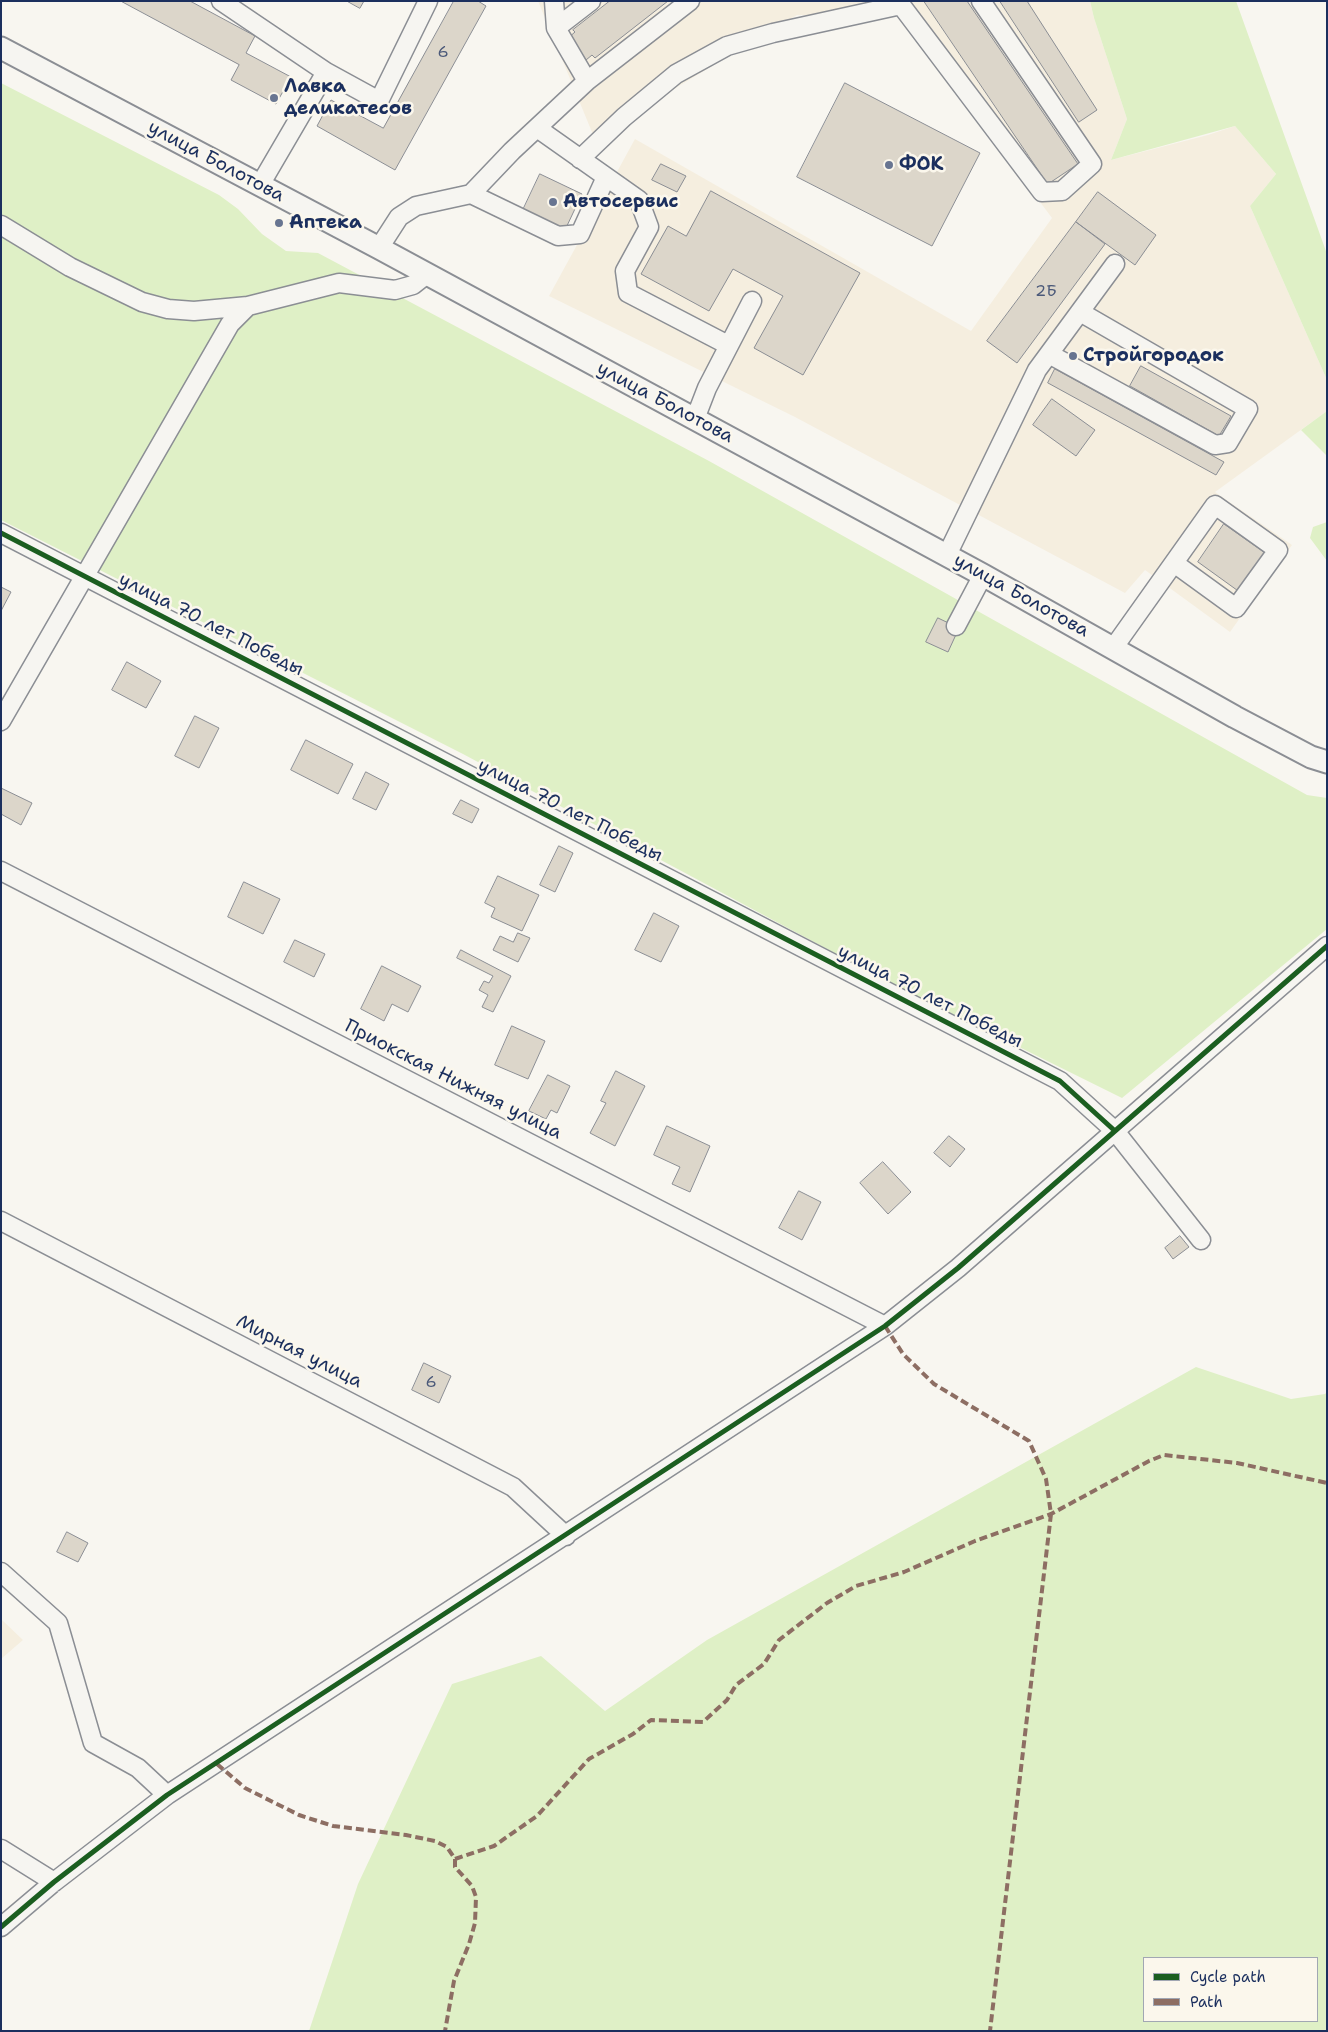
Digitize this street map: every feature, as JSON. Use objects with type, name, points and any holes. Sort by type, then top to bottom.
[{"type":"main road","name":"улица Болотова","points":[[1,48],[379,248],[983,575],[1114,647],[1242,721],[1327,762]]},
{"type":"street","points":[[221,1],[326,72],[379,101],[428,1]]},
{"type":"street","points":[[554,1],[556,28],[587,80]]},
{"type":"street","points":[[556,28],[591,1]]},
{"type":"street","points":[[379,248],[399,217],[416,206],[471,194],[512,151],[587,80],[690,1]]},
{"type":"street","points":[[580,158],[676,74],[727,46],[773,33],[901,3],[1042,192],[1062,192],[1092,164],[981,1]]},
{"type":"street","points":[[260,185],[326,72]]},
{"type":"street","points":[[537,128],[640,200],[649,227],[625,270],[628,293],[728,345]]},
{"type":"street","points":[[471,194],[558,236],[580,234],[606,177]]},
{"type":"street","points":[[1,225],[70,267],[142,302],[168,309],[194,312],[248,306],[339,283],[395,290],[413,285],[427,274]]},
{"type":"street","points":[[946,555],[1037,370],[1115,264]]},
{"type":"street","points":[[695,419],[728,345],[752,301]]},
{"type":"street","points":[[1,721],[230,324],[248,306]]},
{"type":"street","points":[[1049,354],[1215,445],[1228,443],[1248,409],[1080,312]]},
{"type":"street","points":[[1114,647],[1215,505],[1278,550],[1236,608],[1174,563]]},
{"type":"street","name":"улица 70 лет Победы","points":[[1,533],[1060,1081],[1115,1131],[1201,1240]]},
{"type":"street","points":[[956,626],[983,575]]},
{"type":"street","name":"Приокская Нижняя улица","points":[[1,871],[885,1326]]},
{"type":"street","points":[[1,1927],[54,1882],[167,1795],[885,1326],[958,1268],[1327,946]]},
{"type":"street","name":"Мирная улица","points":[[1,1221],[513,1487],[566,1536]]},
{"type":"street","points":[[1,1572],[58,1623],[93,1743],[138,1768],[167,1795]]},
{"type":"street","points":[[1,1849],[54,1882]]},
{"type":"shaded area","points":[[538,1],[1090,1],[1127,119],[1111,160],[1208,135],[1235,126],[1276,174],[1250,206],[1327,380],[1327,411],[1215,492],[1292,545],[1230,632],[1145,570],[1125,593],[795,417],[549,296],[635,139],[971,331],[1052,218],[901,16],[797,15],[594,137]]},
{"type":"shaded area","points":[[1,1619],[23,1640],[1,1659]]},
{"type":"green space","points":[[1090,1],[1236,1],[1327,254],[1327,380],[1250,206],[1276,174],[1235,126],[1111,160],[1127,119]]},
{"type":"green space","points":[[1,83],[219,195],[238,209],[262,234],[286,251],[318,253],[709,461],[1307,795],[1327,798],[1327,929],[1122,1098],[898,987],[463,754],[1,520]]},
{"type":"green space","points":[[1327,411],[1327,456],[1301,430]]},
{"type":"green space","points":[[1327,522],[1327,561],[1310,538],[1313,527]]},
{"type":"green space","points":[[1196,1367],[1291,1399],[1325,1394],[1327,1392],[1327,2031],[309,2031],[358,1884],[452,1684],[541,1656],[605,1711],[707,1640]]},
{"type":"building","points":[[121,1],[190,1],[255,36],[246,53],[291,77],[276,104],[231,80],[239,65]]},
{"type":"building","points":[[347,1],[364,1],[360,8]]},
{"type":"building","points":[[454,1],[478,1],[486,6],[395,170],[317,126],[331,100],[383,128]]},
{"type":"building","points":[[610,1],[668,1],[595,58],[592,55],[586,60],[568,38],[575,32],[573,30]]},
{"type":"building","points":[[924,1],[967,1],[1078,164],[1048,184]]},
{"type":"building","points":[[1000,1],[1027,1],[1097,110],[1079,122]]},
{"type":"building","name":"ФОК","points":[[845,83],[980,153],[932,246],[797,177]]},
{"type":"building","points":[[661,164],[686,176],[677,192],[652,180]]},
{"type":"building","name":"Автосервис","points":[[540,174],[582,194],[565,230],[523,210]]},
{"type":"building","points":[[711,191],[860,273],[803,375],[754,348],[783,296],[733,269],[709,311],[641,274],[668,226],[686,236]]},
{"type":"building","points":[[1098,192],[1156,235],[1135,265],[1076,222]]},
{"type":"building","points":[[1076,222],[1105,244],[1017,363],[987,341]]},
{"type":"building","points":[[1141,366],[1231,416],[1219,436],[1130,386]]},
{"type":"building","points":[[1055,369],[1224,462],[1216,475],[1048,383]]},
{"type":"building","points":[[1052,399],[1095,430],[1076,456],[1033,425]]},
{"type":"building","points":[[1224,524],[1268,555],[1241,593],[1198,562]]},
{"type":"building","points":[[1,587],[11,592],[1,611]]},
{"type":"building","points":[[938,618],[959,628],[948,652],[926,642]]},
{"type":"building","points":[[127,662],[161,681],[146,708],[112,690]]},
{"type":"building","points":[[195,716],[219,728],[199,768],[175,756]]},
{"type":"building","points":[[306,740],[353,764],[338,794],[291,770]]},
{"type":"building","points":[[366,772],[389,784],[376,810],[353,799]]},
{"type":"building","points":[[1,788],[32,803],[21,825],[1,814]]},
{"type":"building","points":[[461,800],[479,809],[472,823],[453,814]]},
{"type":"building","points":[[559,846],[573,853],[555,892],[540,885]]},
{"type":"building","points":[[498,876],[539,895],[522,931],[491,917],[495,908],[485,903]]},
{"type":"building","points":[[244,882],[280,899],[263,934],[228,917]]},
{"type":"building","points":[[654,913],[679,926],[661,962],[635,950]]},
{"type":"building","points":[[518,933],[530,938],[518,962],[493,950],[500,936],[513,942]]},
{"type":"building","points":[[295,940],[325,954],[314,977],[284,962]]},
{"type":"building","points":[[461,950],[511,976],[493,1012],[482,1007],[488,995],[479,990],[484,981],[489,983],[493,976],[457,958]]},
{"type":"building","points":[[382,966],[421,986],[408,1012],[392,1004],[384,1021],[361,1009]]},
{"type":"building","points":[[512,1026],[545,1041],[528,1079],[495,1065]]},
{"type":"building","points":[[616,1071],[645,1086],[615,1146],[590,1133],[606,1103],[601,1101]]},
{"type":"building","points":[[548,1075],[570,1086],[557,1113],[551,1110],[546,1119],[529,1111]]},
{"type":"building","points":[[667,1126],[710,1146],[690,1192],[672,1184],[680,1167],[654,1155]]},
{"type":"building","points":[[949,1136],[965,1149],[950,1167],[934,1153]]},
{"type":"building","points":[[883,1162],[911,1192],[888,1214],[860,1183]]},
{"type":"building","points":[[799,1191],[821,1202],[802,1240],[779,1228]]},
{"type":"building","points":[[1180,1236],[1189,1247],[1173,1259],[1165,1248]]},
{"type":"building","points":[[424,1363],[451,1376],[439,1403],[412,1390]]},
{"type":"building","points":[[67,1532],[88,1543],[78,1562],[57,1552]]},
{"type":"marked path","points":[[885,1326],[903,1354],[934,1384],[1029,1441],[1046,1479],[1051,1514],[990,2031]]},
{"type":"marked path","points":[[455,1859],[494,1846],[537,1816],[589,1759],[633,1734],[651,1720],[703,1722],[727,1700],[736,1685],[764,1664],[779,1640],[827,1603],[856,1586],[904,1572],[975,1541],[1051,1514],[1149,1461],[1164,1455],[1237,1463],[1327,1483]]},
{"type":"marked path","points":[[217,1764],[245,1788],[299,1815],[333,1826],[406,1835],[435,1841],[447,1847],[455,1859],[455,1867],[472,1886],[476,1897],[475,1923],[469,1944],[454,1981],[445,2031]]},
{"type":"cycle path","points":[[1,533],[1060,1081],[1115,1131]]},
{"type":"cycle path","points":[[1,1927],[54,1882],[167,1795],[885,1326],[958,1268],[1327,946]]},
{"type":"place","name":"Лавка деликатесов","points":[[274,98]]},
{"type":"place","name":"ФОК","points":[[889,165]]},
{"type":"place","name":"Автосервис","points":[[553,202]]},
{"type":"place","name":"Аптека","points":[[279,223]]},
{"type":"place","name":"Стройгородок","points":[[1073,356]]}]
